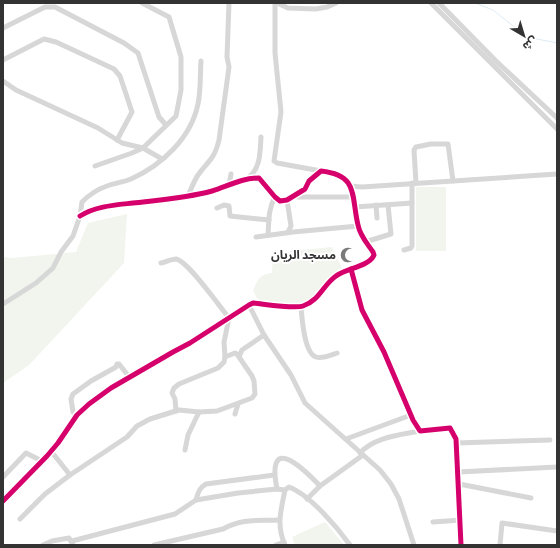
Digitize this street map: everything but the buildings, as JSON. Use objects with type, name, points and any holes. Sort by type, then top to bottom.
[{"type":"street","points":[[95,166],[143,148],[176,116],[181,90],[181,57],[169,17],[142,3]]},
{"type":"street","points":[[188,196],[197,176],[211,161],[216,152],[219,140],[229,67],[227,57],[229,3]]},
{"type":"street","points":[[3,501],[51,451],[77,416],[111,388],[190,343],[253,303],[301,307],[318,298],[336,276],[372,259],[373,252],[358,226],[353,197],[350,186],[345,178],[335,173],[277,163],[274,161],[281,112],[274,16],[270,3]]},
{"type":"street","points":[[274,16],[277,3],[288,8],[316,9],[327,7],[336,3]]},
{"type":"street","points":[[430,3],[557,129]]},
{"type":"street","points":[[440,3],[496,61],[557,118]]},
{"type":"street","points":[[3,28],[45,7],[55,7],[124,43],[138,53],[159,117],[166,125]]},
{"type":"street","points":[[450,22],[459,23]]},
{"type":"street","points":[[3,60],[44,39],[56,42],[114,69],[120,76],[132,112],[117,140]]},
{"type":"street","points":[[3,304],[36,283],[54,268],[61,252],[73,236],[80,216],[82,202],[91,194],[106,186],[130,179],[152,167],[170,153],[189,129],[198,104],[200,61]]},
{"type":"street","points":[[3,81],[16,90],[98,128],[122,143],[143,148],[162,159]]},
{"type":"street","points":[[80,216],[87,211],[111,205],[188,196],[212,191],[248,178],[255,173],[259,162],[261,137]]},
{"type":"street","points":[[404,250],[411,248],[412,246],[414,150],[416,147],[431,144],[448,144],[453,181]]},
{"type":"street","points":[[255,173],[280,201],[287,200],[305,189],[309,181],[321,171]]},
{"type":"street","points":[[229,185],[231,174]]},
{"type":"street","points":[[350,186],[362,187],[557,174]]},
{"type":"street","points":[[248,178],[259,178]]},
{"type":"street","points":[[268,235],[271,203],[275,197]]},
{"type":"street","points":[[293,197],[353,197]]},
{"type":"street","points":[[287,200],[291,226],[288,232]]},
{"type":"street","points":[[355,207],[412,203]]},
{"type":"street","points":[[217,208],[224,204],[229,206],[230,216],[269,220]]},
{"type":"street","points":[[366,242],[391,234],[388,205]]},
{"type":"street","points":[[376,206],[377,218]]},
{"type":"street","points":[[256,237],[288,232],[358,226]]},
{"type":"street","points":[[161,263],[176,259],[182,261],[229,318]]},
{"type":"street","points":[[351,269],[362,310],[384,352],[411,415],[420,431]]},
{"type":"street","points":[[249,305],[264,335],[291,376],[305,403],[380,470],[391,484],[399,498],[414,545]]},
{"type":"street","points":[[301,307],[305,338],[309,351],[314,356],[320,358],[337,353]]},
{"type":"street","points":[[176,411],[175,399],[172,393],[176,385],[218,368],[224,362],[224,342],[229,318]]},
{"type":"street","points":[[239,357],[242,350],[264,335]]},
{"type":"street","points":[[20,519],[45,494],[70,475],[127,437],[137,426],[150,419],[176,411],[217,411],[252,398],[256,390],[252,376],[237,354],[225,358]]},
{"type":"street","points":[[77,416],[73,412],[71,399],[75,392],[116,367],[117,364],[119,364],[130,378]]},
{"type":"street","points":[[235,414],[238,404]]},
{"type":"street","points":[[185,450],[188,435],[199,412]]},
{"type":"street","points":[[346,439],[411,415]]},
{"type":"street","points":[[306,499],[320,486],[362,454],[366,447],[372,444],[392,437],[420,431],[450,428],[456,439],[461,545]]},
{"type":"street","points":[[456,443],[550,440]]},
{"type":"street","points":[[51,451],[70,475]]},
{"type":"street","points":[[3,477],[26,453],[42,461]]},
{"type":"street","points":[[277,489],[274,475],[278,460],[284,458],[296,463],[320,486]]},
{"type":"street","points":[[458,472],[557,467]]},
{"type":"street","points":[[196,500],[202,486],[206,484],[274,475]]},
{"type":"street","points":[[459,484],[531,498]]},
{"type":"street","points":[[43,545],[52,541],[69,538],[73,543],[175,514],[196,500],[238,493],[277,489],[285,490],[289,487],[294,489],[327,517],[350,545]]},
{"type":"street","points":[[276,545],[284,544],[279,520],[285,490]]},
{"type":"street","points":[[154,545],[223,528],[241,521],[279,520]]},
{"type":"street","points":[[433,522],[461,520]]},
{"type":"street","points":[[500,545],[502,523],[557,531]]},
{"type":"shaded area","points":[[416,187],[446,187],[446,251],[416,251]]},
{"type":"shaded area","points":[[127,214],[124,263],[29,365],[3,383],[3,257],[13,258],[76,252],[88,223]]},
{"type":"shaded area","points":[[332,247],[343,270],[318,296],[303,304],[283,304],[258,300],[253,291],[256,283],[262,276],[272,273],[273,253]]},
{"type":"shaded area","points":[[325,522],[344,545],[295,545],[292,537]]},
{"type":"waterway","points":[[475,3],[493,10],[527,37],[557,43]]},
{"type":"cycle path","points":[[3,501],[47,456],[58,443],[77,415],[111,388],[190,343],[253,303],[293,307],[308,304],[317,297],[340,273],[362,265],[374,255],[359,229],[353,196],[348,182],[342,177],[333,173],[321,171],[309,181],[305,189],[287,200],[280,201],[259,178],[253,178],[212,191],[193,195],[106,206],[92,210],[80,216]]},
{"type":"cycle path","points":[[351,269],[362,310],[384,352],[413,420],[420,431],[450,428],[456,439],[461,545]]},
{"type":"place","name":"مسجد الريان","points":[[348,255]]}]
